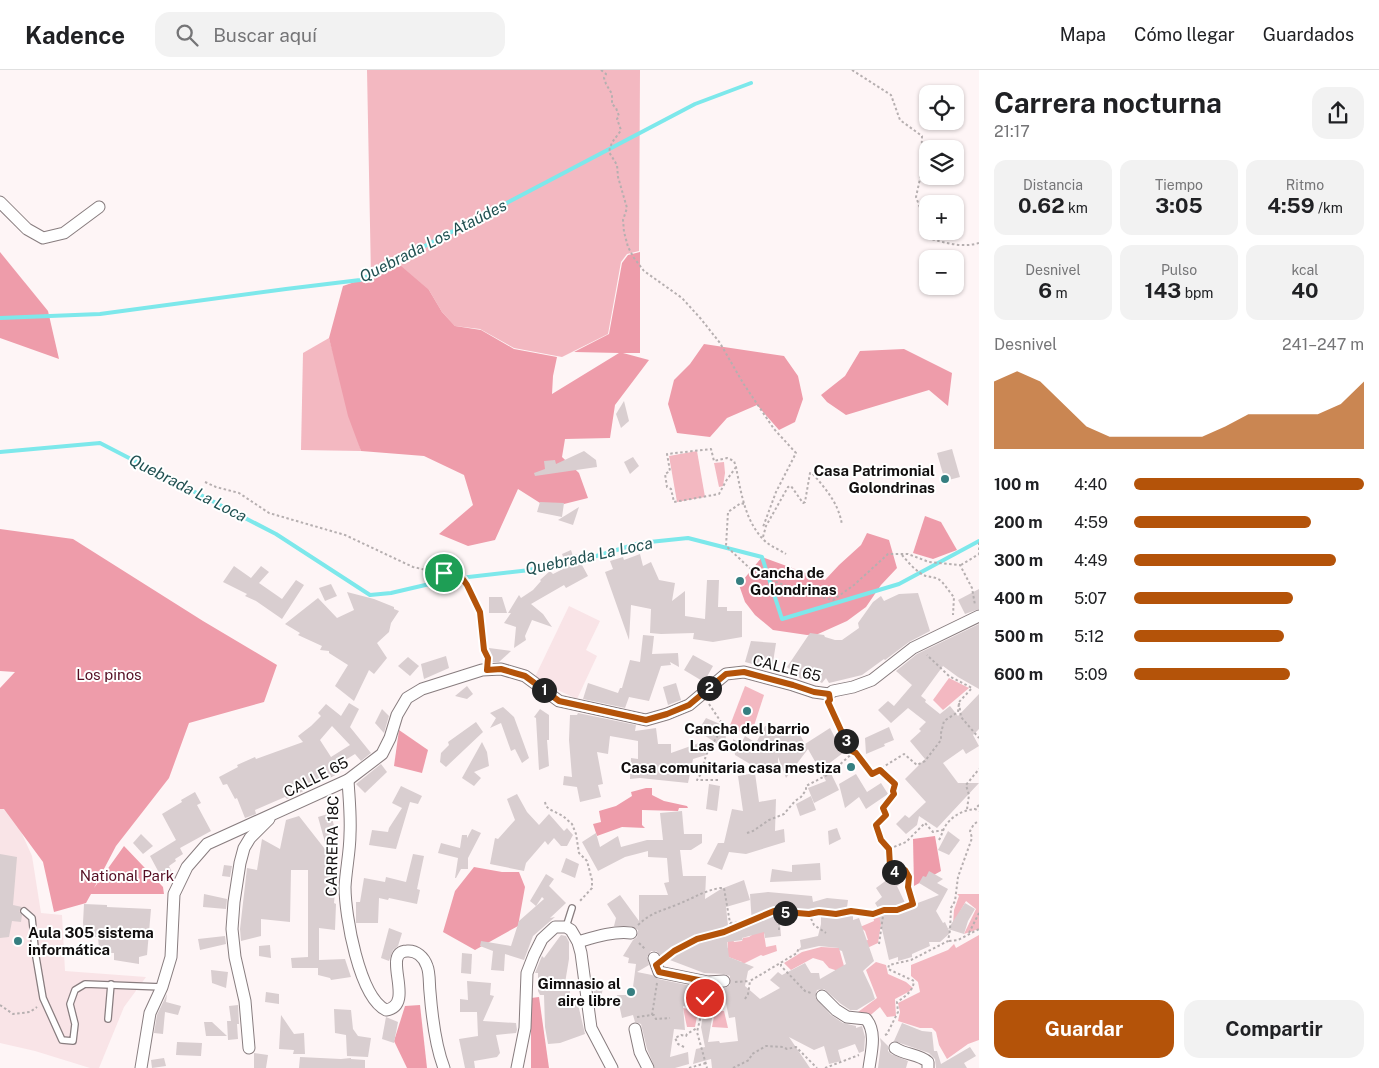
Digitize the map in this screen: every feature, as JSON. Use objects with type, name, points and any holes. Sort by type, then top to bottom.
[{"type":"street","points":[[0,202],[26,228],[43,238],[64,233],[99,207]]},
{"type":"street","name":"CALLE 65","points":[[162,987],[171,957],[174,894],[187,867],[207,844],[348,780],[382,754],[390,738],[397,715],[407,698],[422,689],[487,670],[501,669],[525,676],[559,701],[646,720],[689,705],[726,674],[744,672],[814,692],[829,694],[830,692],[853,688],[872,680],[918,646],[978,616]]},
{"type":"street","name":"CARRERA 18C","points":[[348,780],[350,834],[345,886],[354,953],[360,973],[377,1004],[386,1010],[396,1007],[400,997],[396,962],[401,952],[411,951],[422,956],[428,966],[432,1014],[444,1068]]},
{"type":"street","points":[[250,1048],[245,1002],[235,957],[232,929],[234,902],[244,848],[250,838],[272,815]]},
{"type":"street","points":[[517,1068],[525,1028],[527,973],[542,939],[555,927],[566,927],[571,930],[578,942],[591,1028],[612,1068]]},
{"type":"street","points":[[578,942],[606,934],[624,931],[630,933]]},
{"type":"street","points":[[655,961],[659,972],[708,982],[724,981]]},
{"type":"street","points":[[141,1068],[150,1013],[162,987]]},
{"type":"street","points":[[822,996],[836,1010],[847,1017],[866,1019],[873,1031],[869,1068]]},
{"type":"street","points":[[636,1030],[640,1052],[648,1068]]},
{"type":"street","points":[[895,1048],[923,1058],[928,1062],[928,1068]]},
{"type":"lane","points":[[566,927],[572,908]]},
{"type":"lane","points":[[24,911],[32,918],[36,957],[44,1001],[62,1040],[73,1041],[75,1024],[70,1004],[75,990],[85,984],[162,987]]},
{"type":"lane","points":[[108,1018],[112,984]]},
{"type":"path","points":[[601,70],[606,74],[604,78],[612,94],[612,104],[619,116],[617,119],[621,130],[618,136],[611,141],[609,152],[617,165],[618,177],[627,208],[623,220],[628,247],[644,271],[682,298],[701,319],[720,343],[743,383],[774,429],[796,453],[776,492],[763,527],[766,526]]},
{"type":"path","points":[[852,70],[891,95],[900,120],[922,136],[921,174],[916,197],[919,205]]},
{"type":"path","points":[[935,240],[950,244],[973,245],[979,243]]},
{"type":"path","points":[[736,467],[719,494],[674,502],[671,489],[667,487],[665,478],[666,474],[670,471],[667,454],[711,449],[714,461],[727,458],[734,462],[736,467],[744,504],[754,526],[766,542],[786,554]]},
{"type":"path","points":[[762,537],[766,526],[788,487],[791,486],[802,503],[805,502],[810,473],[812,473],[835,503],[842,526]]},
{"type":"path","points":[[205,482],[239,493],[269,513],[345,535],[413,567],[462,578],[480,612],[484,650],[488,658],[487,670]]},
{"type":"path","points":[[744,504],[741,503],[728,512],[726,546],[756,574],[802,592],[833,600],[854,585],[888,554],[908,554],[929,562],[960,565],[979,554],[979,542]]},
{"type":"path","points":[[901,554],[924,575],[937,578],[954,597],[953,620],[956,627]]},
{"type":"path","points":[[960,565],[972,588],[978,616]]},
{"type":"path","points":[[829,694],[830,700],[828,702],[850,750],[854,752],[872,774],[904,754],[917,765],[925,761],[941,740],[940,733],[944,721],[958,712],[959,702],[972,688],[941,669],[918,646]]},
{"type":"path","points":[[703,693],[721,722],[729,728]]},
{"type":"path","points":[[959,702],[961,717],[979,738]]},
{"type":"path","points":[[718,780],[697,780],[705,770],[706,755],[724,725]]},
{"type":"path","points":[[747,833],[769,820],[784,814],[801,797],[806,790],[806,786],[829,774],[854,752]]},
{"type":"path","points":[[655,961],[697,939],[739,927],[765,913],[774,911],[836,914],[851,911],[873,914],[884,910],[897,910],[914,902],[908,887],[909,877],[905,870],[895,872],[888,869],[890,866],[889,849],[881,840],[876,825],[886,815],[883,808],[894,794],[895,784],[880,770]]},
{"type":"path","points":[[967,809],[969,795],[966,785],[978,771]]},
{"type":"path","points":[[545,802],[548,809],[563,816],[572,824],[576,834],[579,853],[586,861],[592,880],[592,888],[572,908]]},
{"type":"path","points":[[975,809],[979,805]]},
{"type":"path","points":[[938,840],[946,824],[967,809],[979,811]]},
{"type":"path","points":[[948,941],[958,877],[972,838],[970,831],[979,821]]},
{"type":"path","points":[[889,849],[906,842],[925,823],[933,832],[943,830]]},
{"type":"path","points":[[652,1015],[656,990],[655,961],[630,933],[654,912],[677,905],[698,894],[720,888],[724,888],[725,891],[730,923],[746,922]]},
{"type":"path","points":[[880,944],[884,910]]},
{"type":"path","points":[[779,912],[779,930]]},
{"type":"path","points":[[968,934],[979,913]]},
{"type":"path","points":[[809,914],[814,925],[826,933]]},
{"type":"path","points":[[872,1035],[884,1036],[887,1034],[898,1012],[897,1002],[914,987],[913,980],[888,969],[889,965],[911,960],[948,941],[958,940],[979,929]]},
{"type":"path","points":[[724,981],[750,981],[797,953],[799,947]]},
{"type":"path","points":[[781,964],[805,991]]},
{"type":"path","points":[[745,1000],[750,981]]},
{"type":"path","points":[[707,1068],[697,1028],[708,982]]},
{"type":"path","points":[[0,1005],[13,1014],[30,1012],[44,1001]]},
{"type":"path","points":[[652,1015],[656,1019],[670,1018]]},
{"type":"path","points":[[636,1030],[632,1018],[652,1015]]},
{"type":"path","points":[[684,1047],[678,1044],[675,1038],[681,1035],[686,1036],[697,1028]]},
{"type":"path","points":[[733,1068],[749,1060],[752,1054],[766,1046],[787,1049],[796,1047],[817,1068]]},
{"type":"path","points":[[825,1068],[862,1054]]},
{"type":"path","points":[[689,1068],[706,1063]]},
{"type":"path","points":[[741,1064],[743,1068]]},
{"type":"shaded area","points":[[367,70],[640,70],[639,251],[627,254],[621,262],[608,334],[562,357],[514,348],[480,329],[455,326],[442,312],[429,290],[371,277]]},
{"type":"shaded area","points":[[329,338],[361,451],[301,450],[303,353]]},
{"type":"shaded area","points":[[697,451],[705,497],[677,502],[669,456]]},
{"type":"shaded area","points":[[724,462],[723,486],[719,487],[714,463]]},
{"type":"shaded area","points":[[569,606],[600,621],[586,650],[597,656],[577,699],[534,679]]},
{"type":"shaded area","points":[[949,678],[969,688],[943,710],[933,700]]},
{"type":"shaded area","name":"Cancha del barrio Las Golondrinas","points":[[745,686],[764,695],[751,735],[729,728]]},
{"type":"shaded area","points":[[0,785],[32,856],[41,913],[62,915],[65,971],[146,977],[124,1007],[99,1068],[90,1068],[35,1051],[0,1043]]},
{"type":"shaded area","points":[[957,894],[979,894],[979,929],[964,934],[976,909],[966,901],[953,924],[954,910],[959,896]]},
{"type":"shaded area","points":[[883,912],[878,943],[865,949],[863,941],[868,940],[865,931],[860,927],[874,921],[873,916]]},
{"type":"shaded area","points":[[762,928],[766,932],[764,934],[766,947],[776,945],[777,951],[761,955],[741,965],[742,962],[715,952],[728,948],[727,935],[731,934],[734,942],[742,941],[743,938],[749,937]]},
{"type":"shaded area","points":[[979,935],[979,1040],[968,1044],[947,1059],[939,1045],[936,1032],[932,1028],[920,1028],[898,1021],[900,1012],[898,1003],[920,992],[918,982],[911,976],[911,965],[948,950],[954,944],[956,948]]},
{"type":"shaded area","points":[[821,947],[839,948],[844,966],[837,974],[835,970],[829,968],[823,961],[813,958],[791,970],[784,963],[802,952]]},
{"type":"shaded area","points":[[876,962],[886,965],[888,974],[906,982],[913,988],[895,999],[896,1016],[887,1017],[880,1007],[866,1019],[846,1013],[858,1012],[877,998],[866,970]]},
{"type":"shaded area","points":[[683,1008],[698,1011],[695,1027],[687,1027]]},
{"type":"shaded area","points":[[715,1011],[724,1011],[728,1028],[712,1027]]},
{"type":"green space","points":[[0,252],[48,311],[59,359],[0,338]]},
{"type":"green space","points":[[640,252],[640,353],[623,353],[649,360],[615,405],[610,438],[565,439],[562,457],[579,473],[588,498],[548,508],[518,489],[495,540],[468,546],[439,534],[473,505],[464,475],[424,456],[361,451],[348,416],[329,338],[343,286],[401,266],[429,290],[442,312],[455,326],[481,330],[514,349],[557,357],[552,394],[619,353],[574,352],[609,334],[622,263],[628,255]]},
{"type":"green space","points":[[704,344],[784,356],[798,376],[803,399],[795,422],[779,430],[757,405],[727,418],[710,437],[677,433],[668,404],[674,380],[690,364]]},
{"type":"green space","points":[[904,349],[952,373],[948,406],[929,390],[846,415],[827,402],[821,395],[845,376],[860,351]]},
{"type":"green space","points":[[925,516],[941,522],[957,550],[933,559],[913,553]]},
{"type":"green space","name":"Los pinos","points":[[0,529],[73,539],[277,665],[264,702],[189,723],[169,778],[116,846],[94,888],[124,846],[163,887],[164,894],[91,894],[86,903],[54,912],[43,862],[4,809],[0,809],[0,688],[15,672],[0,671]]},
{"type":"green space","points":[[867,533],[889,540],[897,568],[881,585],[866,607],[847,621],[818,634],[807,635],[773,630],[755,615],[745,602],[739,585],[762,557],[825,580],[861,545]]},
{"type":"green space","points":[[399,730],[428,750],[422,773],[394,766]]},
{"type":"green space","points":[[652,788],[652,795],[664,801],[687,806],[688,808],[679,808],[678,811],[642,810],[642,825],[645,828],[622,827],[597,836],[593,824],[601,822],[599,811],[616,806],[632,796],[631,792]]},
{"type":"green space","points":[[935,836],[941,871],[914,886],[913,839]]},
{"type":"green space","points":[[474,867],[502,872],[519,872],[525,887],[518,926],[475,950],[443,932],[455,891]]},
{"type":"green space","points":[[539,997],[549,1068],[531,1068],[531,998]]},
{"type":"green space","points":[[420,1005],[427,1068],[407,1068],[394,1041],[405,1006]]},
{"type":"building","points":[[624,401],[629,421],[621,428],[616,414]]},
{"type":"building","points":[[952,449],[960,477],[945,481],[937,453]]},
{"type":"building","points":[[584,451],[596,460],[597,467],[535,476],[534,473],[545,469],[544,461],[555,460],[556,464]]},
{"type":"building","points":[[633,457],[639,466],[630,474],[624,462]]},
{"type":"building","points":[[540,502],[564,503],[562,517],[537,512]]},
{"type":"building","points":[[579,507],[573,525],[558,520]]},
{"type":"building","points":[[571,550],[573,556],[576,554],[588,576],[566,588],[564,585],[531,604],[543,614],[552,627],[532,620],[525,636],[526,640],[514,648],[516,627],[504,623],[511,613],[508,613],[519,595],[521,598],[533,590],[550,571],[553,574],[567,567],[562,554]]},
{"type":"building","points":[[640,554],[643,566],[651,562],[659,580],[675,583],[672,601],[685,591],[685,616],[705,619],[707,580],[719,580],[718,607],[727,607],[727,611],[742,611],[742,637],[713,642],[693,639],[694,633],[650,633],[651,609],[631,605],[629,640],[605,572],[613,569],[610,561],[623,557],[624,560]]},
{"type":"building","points":[[234,566],[251,578],[261,566],[269,572],[259,583],[282,599],[296,580],[304,585],[282,619],[256,601],[245,596],[247,594],[223,582]]},
{"type":"building","points":[[331,584],[337,596],[325,601],[319,588]]},
{"type":"building","points":[[979,589],[979,609],[965,614],[958,600]]},
{"type":"building","points":[[347,592],[374,599],[399,611],[391,623],[389,632],[377,643],[387,658],[374,674],[369,670],[354,701],[335,686],[348,665],[329,653],[329,651],[320,650],[322,646],[298,635],[300,633],[285,624],[318,598],[337,618],[354,610]]},
{"type":"building","points":[[918,593],[930,631],[909,642],[862,675],[829,683],[826,678],[822,683],[806,675],[801,679],[787,667],[810,633],[842,640],[859,628],[858,623],[873,602],[881,596],[884,601],[899,594]]},
{"type":"building","points":[[489,597],[502,597],[507,613],[489,613]]},
{"type":"building","points":[[979,624],[979,689],[943,666],[921,696],[926,700],[925,702],[940,714],[950,706],[958,716],[979,694],[979,729],[973,735],[979,746],[966,754],[963,749],[943,763],[958,783],[979,783],[937,828],[919,816],[917,825],[906,834],[896,824],[905,815],[909,818],[926,802],[905,779],[925,759],[910,741],[921,731],[919,729],[926,722],[908,708],[891,723],[878,710],[888,701],[894,706],[912,685],[896,671],[917,654]]},
{"type":"building","points":[[643,635],[654,636],[652,654],[678,653],[679,667],[670,662],[671,665],[661,666],[649,701],[629,697],[625,708],[583,699],[588,683],[618,693],[620,688],[622,688],[630,660],[640,662]]},
{"type":"building","points":[[751,641],[776,643],[772,669],[745,662]]},
{"type":"building","points":[[489,648],[511,651],[499,662],[489,662]]},
{"type":"building","points":[[693,655],[713,666],[704,682],[684,670]]},
{"type":"building","points":[[446,656],[449,668],[424,679],[421,664]]},
{"type":"building","points":[[408,657],[419,666],[410,676],[398,666]]},
{"type":"building","points":[[676,683],[681,700],[668,705],[663,687]]},
{"type":"building","points":[[467,686],[473,694],[467,699],[455,696]]},
{"type":"building","points":[[349,703],[359,709],[350,727],[371,753],[361,761],[355,754],[337,765],[341,772],[287,799],[285,797],[255,810],[256,814],[245,818],[237,798],[235,799],[227,784],[223,785],[219,777],[238,767],[237,765],[255,757],[256,759],[303,742],[298,736],[321,716],[318,713],[326,704],[341,716]],"holes":[[[332,726],[350,745],[331,757],[320,740]]]},
{"type":"building","points":[[503,707],[514,717],[529,758],[522,763],[515,749],[511,751],[501,723],[490,728],[496,718],[490,713]]},
{"type":"building","points":[[382,709],[389,716],[384,733],[375,723]]},
{"type":"building","points":[[540,709],[549,715],[549,740],[547,740],[549,766],[539,770],[536,718],[534,717]]},
{"type":"building","points":[[578,713],[636,725],[635,731],[656,728],[658,744],[671,744],[671,753],[702,742],[706,755],[693,759],[688,783],[640,778],[630,779],[631,758],[638,759],[638,741],[610,736],[608,754],[597,752],[603,784],[598,785],[601,797],[580,802],[577,787],[563,785],[564,776],[572,777],[569,740],[570,715],[577,715]]},
{"type":"building","points":[[706,718],[720,724],[717,730],[726,735],[725,749],[698,731]]},
{"type":"building","points":[[476,722],[483,732],[446,767],[440,762],[441,753],[449,745],[448,742]]},
{"type":"building","points":[[765,726],[791,729],[799,733],[805,744],[830,728],[843,753],[827,765],[839,790],[814,803],[808,788],[826,781],[808,749],[786,778],[778,757],[778,773],[755,767],[735,755],[733,739],[741,744],[745,736],[756,743]]},
{"type":"building","points":[[889,727],[894,740],[866,754],[865,738]]},
{"type":"building","points":[[482,742],[487,752],[489,766],[474,772],[481,778],[474,786],[462,778]]},
{"type":"building","points":[[381,764],[387,772],[365,793],[356,784]]},
{"type":"building","points":[[755,773],[759,802],[776,799],[775,831],[784,829],[785,842],[746,854],[729,852],[722,870],[707,864],[718,843],[724,843],[732,809],[743,811],[738,776]]},
{"type":"building","points":[[856,774],[867,792],[881,783],[888,794],[866,809],[859,797],[845,808],[839,784]]},
{"type":"building","points":[[709,784],[720,786],[717,811],[706,809]]},
{"type":"building","points":[[401,786],[422,796],[418,804],[410,802],[396,849],[369,845],[372,830],[388,832],[402,808],[392,803]]},
{"type":"building","points":[[195,792],[201,803],[197,805],[211,831],[180,848],[183,854],[169,866],[174,876],[164,882],[150,856],[176,840],[162,814]]},
{"type":"building","points":[[517,794],[527,812],[539,825],[549,814],[564,831],[567,828],[573,835],[567,846],[561,846],[554,838],[548,845],[545,841],[526,863],[524,871],[490,864],[495,838],[498,839],[515,820],[507,799]]},
{"type":"building","points":[[811,796],[816,810],[800,816],[796,804]]},
{"type":"building","points":[[682,811],[684,834],[702,834],[702,843],[691,850],[680,850],[683,876],[706,876],[705,899],[721,889],[744,880],[750,900],[726,907],[729,935],[752,925],[750,894],[768,892],[812,896],[813,902],[827,898],[848,900],[846,915],[853,915],[853,920],[859,918],[874,961],[863,971],[875,999],[857,1010],[850,1010],[824,989],[817,990],[815,997],[831,1015],[843,1023],[856,1026],[856,1028],[862,1026],[865,1037],[864,1051],[859,1053],[855,1044],[838,1050],[841,1061],[829,1064],[824,1046],[814,1050],[789,1037],[810,1068],[712,1068],[711,1059],[693,1064],[696,1049],[705,1047],[701,1027],[704,1010],[683,1006],[685,1030],[674,1029],[670,1057],[688,1052],[689,1064],[675,1068],[655,1068],[647,1049],[641,1024],[635,1022],[633,1015],[622,1018],[617,995],[629,995],[630,986],[633,987],[636,964],[628,963],[629,958],[623,956],[637,937],[638,930],[631,926],[614,926],[616,918],[607,904],[620,895],[639,921],[639,895],[668,895],[664,883],[669,882],[667,858],[648,857],[648,851],[625,857],[598,871],[582,842],[596,833],[600,847],[618,836],[621,847],[647,840],[663,840],[660,813]],"holes":[[[773,910],[821,913],[818,936],[800,940],[801,947],[797,951],[819,946],[839,948],[842,951],[846,964],[820,979],[819,973],[811,973],[805,963],[782,975],[778,972],[770,980],[780,988],[760,999],[745,986],[748,971],[754,967],[729,957],[727,942],[743,940],[742,938],[764,932],[765,938],[781,936],[780,924]],[[651,951],[656,951],[662,957],[704,973],[730,976],[730,985],[723,989],[729,1018],[735,1017],[738,1041],[708,1042],[717,989],[706,989],[658,979],[652,975],[637,972],[649,965],[647,957]]]},
{"type":"building","points":[[331,813],[334,826],[333,859],[335,862],[333,882],[336,882],[334,903],[336,904],[335,930],[319,928],[319,960],[345,959],[351,977],[331,980],[330,978],[318,975],[318,968],[292,968],[291,958],[308,957],[308,870],[291,870],[290,922],[261,919],[261,936],[241,941],[240,929],[247,868],[257,870],[262,839],[280,849],[286,820],[299,816],[328,853],[318,817]]},
{"type":"building","points":[[837,828],[841,839],[829,845],[828,831]]},
{"type":"building","points":[[472,829],[481,833],[468,858],[468,869],[461,869],[455,878],[458,858],[438,853],[441,843],[460,848],[462,835],[467,835],[467,838]]},
{"type":"building","points":[[948,831],[960,840],[949,855],[938,850]]},
{"type":"building","points":[[141,834],[153,846],[143,854],[133,843]]},
{"type":"building","points":[[0,854],[17,857],[13,905],[22,907],[19,911],[22,915],[21,922],[12,921],[9,937],[0,938]]},
{"type":"building","points":[[413,854],[424,856],[417,889],[420,890],[417,904],[389,898],[388,900],[379,898],[378,923],[356,923],[356,902],[360,902],[364,878],[385,882],[386,877],[406,882]]},
{"type":"building","points":[[566,858],[579,864],[575,878],[561,872]]},
{"type":"building","points":[[820,863],[821,880],[770,882],[772,869],[792,872],[792,865]]},
{"type":"building","points":[[224,865],[232,866],[230,877],[222,876]]},
{"type":"building","points":[[929,871],[943,879],[937,883],[948,889],[936,911],[943,923],[945,922],[950,933],[940,942],[929,942],[930,946],[912,954],[912,957],[898,961],[898,957],[889,960],[879,916],[883,916],[875,903],[882,897],[876,888],[892,876],[899,885],[897,886],[907,907],[939,895],[919,883],[923,876],[926,877]]},
{"type":"building","points":[[546,874],[554,879],[549,886],[566,903],[550,918],[555,917],[533,936],[524,960],[505,954],[504,971],[491,970],[493,951],[480,946],[481,941],[511,946],[519,921],[544,899],[542,897],[536,906],[530,901]]},
{"type":"building","points":[[204,894],[227,899],[226,909],[203,907]]},
{"type":"building","points":[[965,903],[975,909],[968,921],[964,934],[948,929]]},
{"type":"building","points":[[84,904],[151,909],[147,955],[139,957],[139,964],[114,960],[114,953],[108,953],[108,948],[99,948],[98,937],[89,937],[89,930],[84,930]]},
{"type":"building","points":[[389,928],[402,933],[398,946],[393,950],[389,961],[381,958]]},
{"type":"building","points":[[561,935],[566,936],[569,942],[569,959],[565,983],[570,983],[570,1000],[577,1000],[585,1034],[560,1043],[548,1044],[545,1027],[544,995],[540,995],[538,991],[538,973],[535,973],[542,956],[544,958]]},
{"type":"building","points":[[225,936],[226,944],[200,950],[198,939]]},
{"type":"building","points":[[270,945],[271,958],[259,956],[259,946]]},
{"type":"building","points":[[462,953],[472,954],[471,974],[461,973]]},
{"type":"building","points":[[211,970],[228,972],[226,988],[212,983]]},
{"type":"building","points":[[467,981],[491,983],[490,995],[494,996],[483,1021],[516,1023],[517,1030],[516,1033],[496,1035],[500,1053],[497,1057],[474,1061],[475,1068],[465,1068],[459,1039],[478,1036],[477,1012],[460,1012],[460,999],[468,1000]]},
{"type":"building","points":[[593,988],[603,988],[601,998],[595,999]]},
{"type":"building","points":[[266,992],[279,994],[279,1004],[265,1002]]},
{"type":"building","points":[[167,994],[166,1002],[181,1006],[178,1015],[165,1012],[163,1034],[154,1033],[157,1015]]},
{"type":"building","points":[[238,1005],[238,1039],[228,1040],[227,1021],[231,1021],[229,1006]]},
{"type":"building","points":[[334,1009],[351,1010],[353,1029],[358,1036],[371,1038],[368,1057],[347,1056],[346,1035],[335,1033]]},
{"type":"building","points":[[281,1015],[294,1034],[304,1033],[305,1054],[293,1054],[294,1050],[279,1049]]},
{"type":"building","points":[[386,1017],[398,1022],[394,1043],[382,1039]]},
{"type":"building","points":[[204,1022],[212,1022],[227,1036],[206,1036]]},
{"type":"building","points":[[902,1023],[922,1031],[932,1032],[934,1051],[937,1051],[941,1064],[970,1047],[976,1056],[964,1063],[967,1068],[936,1068],[935,1059],[929,1053],[894,1041]]},
{"type":"building","points":[[880,1038],[888,1046],[888,1051],[891,1054],[908,1061],[906,1068],[878,1068]]},
{"type":"building","points":[[177,1042],[202,1043],[201,1056],[176,1055]]},
{"type":"building","points":[[254,1053],[268,1055],[266,1068],[254,1068]]},
{"type":"building","points":[[300,1057],[365,1060],[365,1068],[299,1068]]},
{"type":"building","points":[[164,1058],[166,1066],[152,1068],[151,1060]]},
{"type":"waterway","name":"Quebrada Los Ataúdes","points":[[0,318],[100,314],[360,280],[695,104],[751,83]]},
{"type":"waterway","name":"Quebrada La Loca","points":[[0,452],[100,443],[276,534],[370,595],[391,593],[451,579],[530,570],[559,560],[567,560]]},
{"type":"waterway","name":"Quebrada La Loca","points":[[574,559],[593,557],[640,543],[688,538],[762,557],[782,619],[899,584],[979,541]]},
{"type":"place","name":"Casa Patrimonial Golondrinas","points":[[945,479]]},
{"type":"place","name":"Cancha de Golondrinas","points":[[740,581]]},
{"type":"place","name":"Cancha del barrio Las Golondrinas","points":[[747,711]]},
{"type":"place","name":"Casa comunitaria casa mestiza","points":[[851,767]]},
{"type":"place","name":"Aula 305 sistema informática","points":[[18,941]]},
{"type":"place","name":"Gimnasio al aire libre","points":[[631,992]]},
{"type":"route","points":[[444,573],[462,578],[480,612],[484,650],[488,658],[487,670],[501,669],[525,676],[559,701],[646,720],[689,705],[726,674],[744,672],[814,692],[829,694],[830,700],[828,702],[850,750],[856,753],[872,774],[880,770],[895,784],[894,794],[883,808],[886,815],[876,825],[881,840],[889,849],[890,866],[888,869],[895,872],[905,870],[909,877],[908,887],[914,902],[913,904],[897,910],[884,910],[873,914],[851,911],[836,914],[774,911],[761,915],[739,927],[697,939],[674,951],[656,965],[659,972],[708,982],[705,998]]},
{"type":"park label","name":"National Park","points":[[127,875]]}]
